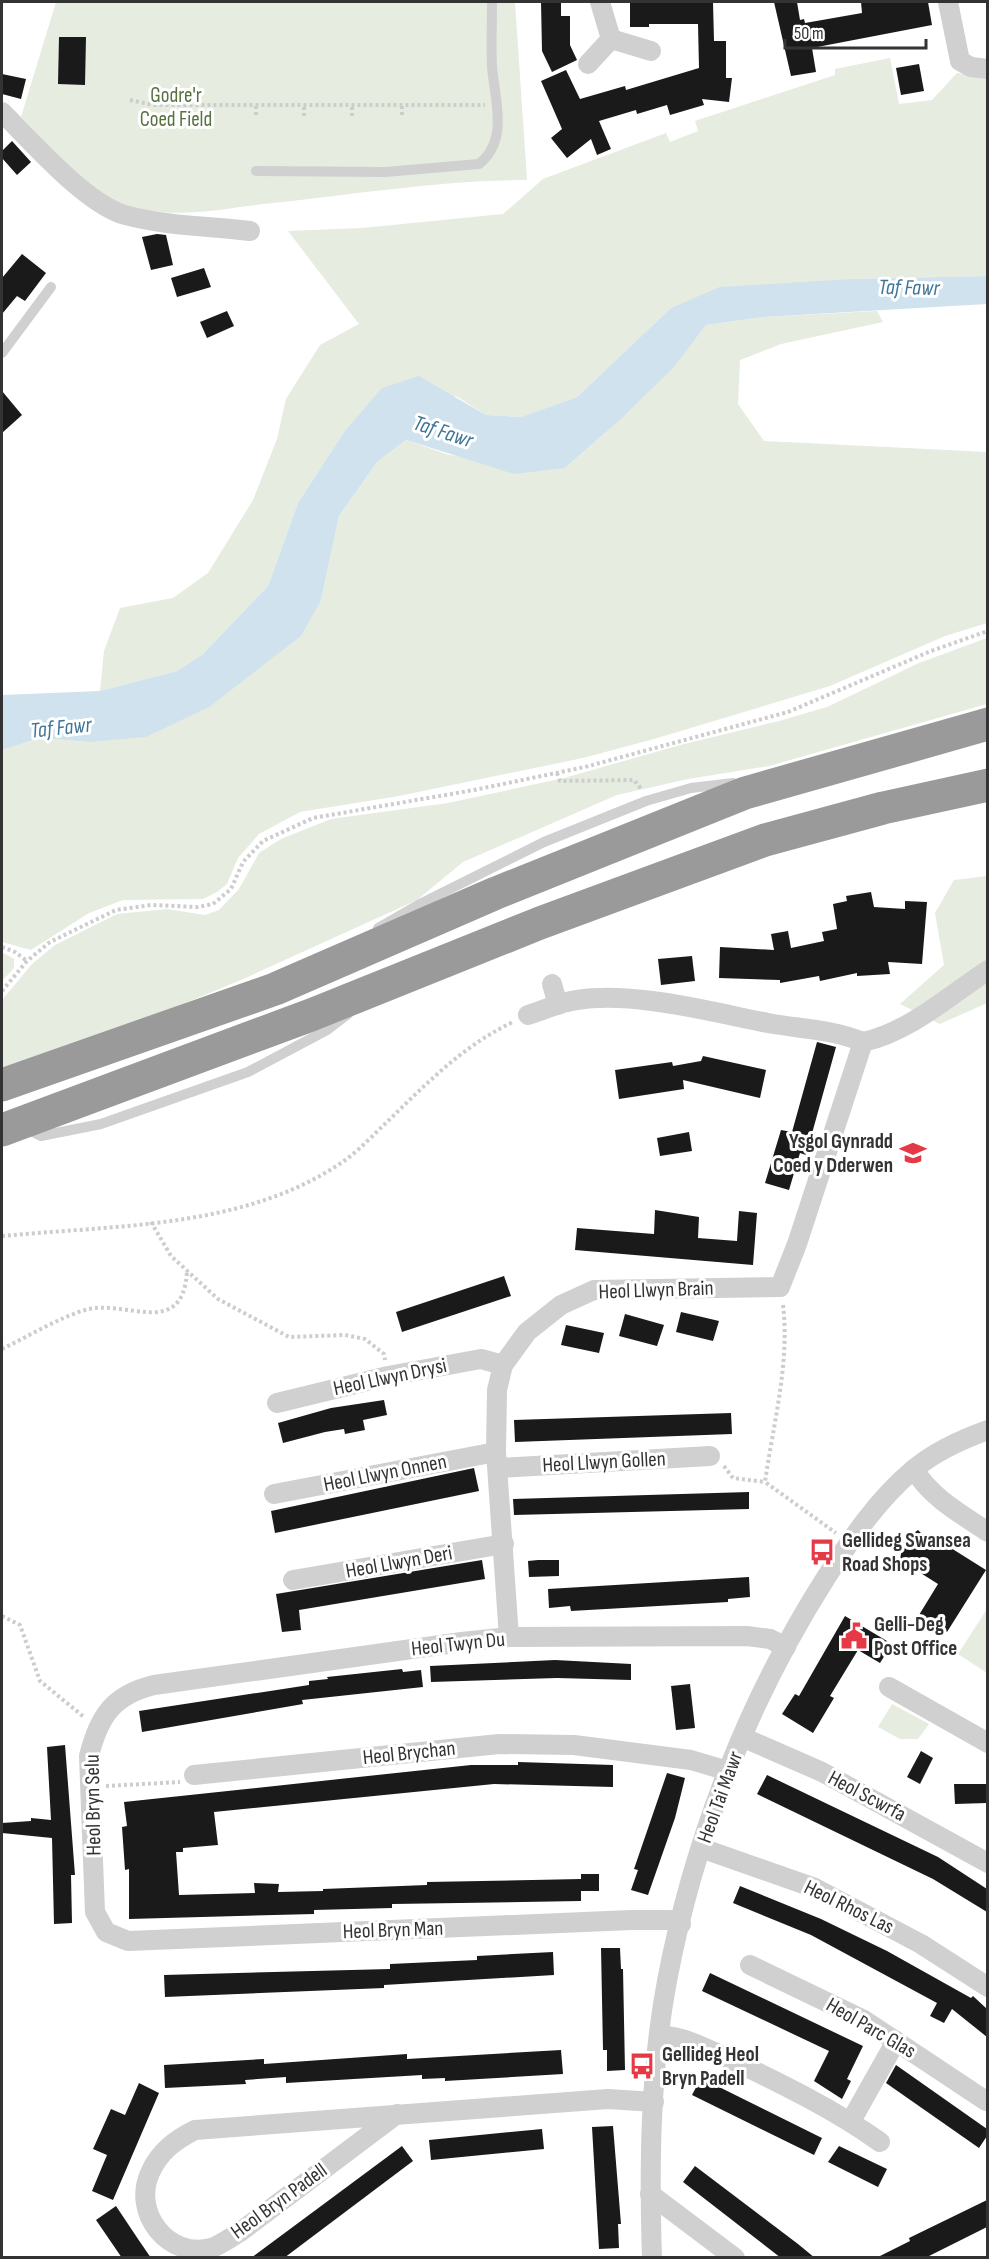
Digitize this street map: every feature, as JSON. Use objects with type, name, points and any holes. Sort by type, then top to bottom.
[{"type":"highway","points":[[2,1085],[275,989],[655,827],[798,776],[987,724]]},
{"type":"highway","points":[[10,1127],[384,986],[540,922],[765,840],[883,808],[987,785]]},
{"type":"street","points":[[600,2],[612,39]]},
{"type":"street","points":[[948,2],[960,61],[971,67],[987,69]]},
{"type":"street","points":[[612,39],[651,51]]},
{"type":"street","points":[[588,63],[612,39]]},
{"type":"street","points":[[2,112],[94,200],[123,215],[165,223],[250,231]]},
{"type":"street","points":[[528,1015],[558,1005],[596,998],[696,1007],[769,1023],[842,1033],[863,1042],[880,1038],[907,1024],[987,970]]},
{"type":"street","points":[[552,984],[558,1005]]},
{"type":"street","points":[[780,1287],[798,1244],[863,1042]]},
{"type":"street","name":"Heol Llwyn Brain","points":[[509,1637],[496,1390],[503,1365],[527,1332],[561,1305],[594,1290],[780,1287]]},
{"type":"street","name":"Heol Llwyn Drysi","points":[[277,1403],[388,1376],[481,1359],[503,1365]]},
{"type":"street","name":"Heol Tai Mawr","points":[[652,2258],[650,2194],[654,2102],[667,1981],[700,1848],[728,1771],[786,1647],[850,1541],[878,1504],[914,1469],[987,1430]]},
{"type":"street","name":"Heol Llwyn Gollen","points":[[498,1460],[710,1456]]},
{"type":"street","name":"Heol Llwyn Onnen","points":[[274,1494],[498,1460]]},
{"type":"street","points":[[914,1469],[920,1480],[942,1501],[987,1532]]},
{"type":"street","name":"Heol Llwyn Deri","points":[[293,1580],[504,1544]]},
{"type":"street","name":"Heol Twyn Du","points":[[132,1690],[237,1673],[509,1637],[747,1636],[770,1639],[786,1647]]},
{"type":"street","points":[[889,1687],[987,1743]]},
{"type":"street","name":"Heol Bryn Selu","points":[[106,1932],[95,1912],[90,1756],[96,1731],[111,1706],[132,1690]]},
{"type":"street","name":"Heol Scwrfa","points":[[742,1737],[822,1772],[987,1863]]},
{"type":"street","name":"Heol Brychan","points":[[194,1775],[499,1744],[574,1745],[691,1760],[728,1771]]},
{"type":"street","name":"Heol Rhos Las","points":[[700,1848],[815,1888],[921,1944],[987,1986]]},
{"type":"street","name":"Heol Bryn Man","points":[[106,1932],[128,1941],[632,1920],[671,1920],[681,1924]]},
{"type":"street","name":"Heol Parc Glas","points":[[750,1965],[864,2020],[986,2101]]},
{"type":"street","points":[[660,2035],[685,2038],[766,2076],[850,2121],[880,2142]]},
{"type":"street","points":[[850,2121],[896,2041]]},
{"type":"street","name":"Heol Bryn Padell","points":[[397,2114],[240,2232],[212,2248],[191,2250],[175,2246],[155,2230],[145,2196],[149,2175],[162,2152],[177,2138],[195,2130],[397,2114],[608,2099],[654,2102]]},
{"type":"street","points":[[650,2194],[735,2258]]},
{"type":"lane","points":[[256,171],[385,172],[479,164],[494,148],[497,136],[498,105],[492,67],[492,2]]},
{"type":"lane","points":[[2,353],[51,287]]},
{"type":"lane","points":[[367,935],[418,905],[544,843],[646,801],[691,788],[798,776]]},
{"type":"lane","points":[[275,989],[356,941]]},
{"type":"path","points":[[130,100],[153,105],[485,105]]},
{"type":"path","points":[[256,106],[256,115]]},
{"type":"path","points":[[303,116],[304,106]]},
{"type":"path","points":[[352,106],[352,116]]},
{"type":"path","points":[[402,106],[402,115]]},
{"type":"path","points":[[449,106],[449,114]]},
{"type":"path","points":[[2,991],[27,961],[50,942],[116,910],[151,905],[198,907],[213,904],[231,889],[243,862],[263,841],[313,818],[557,773],[788,712],[931,651],[987,631]]},
{"type":"path","points":[[557,773],[560,782],[634,780],[646,801]]},
{"type":"path","points":[[2,947],[15,952],[27,961]]},
{"type":"path","points":[[2,1236],[198,1217],[240,1207],[289,1191],[331,1168],[364,1143],[422,1087],[487,1034],[528,1015]]},
{"type":"path","points":[[151,1222],[171,1256],[218,1299],[289,1336],[345,1335],[365,1339],[384,1354],[388,1376]]},
{"type":"path","points":[[2,1349],[88,1309],[166,1312],[176,1303],[186,1288],[187,1270]]},
{"type":"path","points":[[765,1482],[782,1366],[785,1323],[780,1287]]},
{"type":"path","points":[[710,1456],[716,1454],[733,1478],[765,1482],[850,1541]]},
{"type":"path","points":[[2,1617],[20,1625],[40,1681],[77,1709],[96,1731]]},
{"type":"path","points":[[90,1787],[185,1782],[194,1775]]},
{"type":"green space","name":"Godre'r Coed Field","points":[[56,2],[515,2],[527,180],[432,185],[199,212],[161,212],[125,205],[111,199],[83,179],[21,117]]},
{"type":"green space","points":[[890,58],[899,104],[932,100],[957,73],[987,76],[987,276],[852,279],[671,308],[577,397],[521,417],[486,415],[456,396],[344,432],[298,503],[268,586],[203,654],[177,671],[100,691],[104,651],[120,608],[173,598],[208,573],[253,500],[277,439],[286,399],[320,345],[359,324],[288,231],[362,228],[503,214],[543,179],[666,133],[670,142],[698,131],[695,121],[835,75],[835,69]]},
{"type":"green space","points":[[877,311],[883,322],[781,344],[740,360],[738,404],[764,441],[987,452],[987,623],[945,636],[830,686],[654,739],[583,758],[399,796],[300,812],[259,834],[238,858],[227,884],[203,899],[123,900],[89,913],[31,950],[2,942],[2,750],[40,738],[88,742],[321,600],[339,516],[377,462],[406,440],[449,455],[565,468],[640,401],[706,325],[763,317]]},
{"type":"green space","points":[[987,638],[987,704],[769,766],[688,779],[617,795],[463,862],[417,900],[241,980],[100,1038],[2,1072],[2,1000],[32,964],[55,945],[117,914],[167,909],[205,915],[219,910],[239,889],[259,853],[281,839],[331,819],[448,803],[564,778],[684,744],[779,721],[827,707],[919,663]]},
{"type":"green space","points":[[987,876],[987,1003],[940,1024],[900,1004],[944,965],[935,913],[954,880]]},
{"type":"green space","points":[[2,952],[14,959],[14,968],[2,981]]},
{"type":"green space","points":[[987,1609],[987,1673],[958,1654]]},
{"type":"green space","points":[[892,1704],[929,1724],[918,1739],[900,1739],[878,1727]]},
{"type":"water","name":"Taf Fawr","points":[[987,276],[987,304],[763,317],[706,325],[674,367],[621,419],[565,468],[514,474],[406,440],[377,462],[339,516],[321,600],[301,636],[209,707],[146,737],[88,742],[40,738],[2,750],[2,695],[100,691],[177,671],[203,654],[268,586],[298,503],[344,432],[382,388],[419,376],[486,415],[521,417],[577,397],[671,308],[720,287],[852,279]]},
{"type":"building","points":[[541,2],[561,2],[561,16],[570,16],[570,45],[577,60],[552,72],[542,51]]},
{"type":"building","points":[[630,2],[713,2],[714,41],[726,41],[726,78],[732,78],[729,102],[702,99],[704,105],[670,115],[667,105],[637,114],[636,110],[599,121],[611,149],[597,155],[591,139],[567,158],[551,138],[562,129],[541,81],[566,70],[580,99],[625,86],[626,90],[699,68],[698,24],[649,24],[649,27],[630,27]]},
{"type":"building","points":[[774,2],[797,2],[800,20],[804,19],[805,23],[862,13],[861,2],[928,2],[932,25],[812,48],[816,72],[791,76]]},
{"type":"building","points":[[59,37],[86,37],[85,85],[58,84]]},
{"type":"building","points":[[919,64],[924,91],[901,95],[896,68]]},
{"type":"building","points":[[2,74],[26,79],[21,99],[2,94]]},
{"type":"building","points":[[12,141],[31,162],[17,175],[2,158],[2,151]]},
{"type":"building","points":[[166,235],[173,265],[151,270],[142,237]]},
{"type":"building","points":[[22,254],[46,273],[25,301],[17,296],[2,314],[2,278]]},
{"type":"building","points":[[204,268],[211,287],[177,297],[171,278]]},
{"type":"building","points":[[227,311],[234,326],[207,338],[200,322]]},
{"type":"building","points":[[2,391],[22,415],[2,433]]},
{"type":"building","points":[[871,892],[874,907],[905,909],[905,901],[927,902],[922,964],[888,962],[890,974],[857,976],[857,973],[820,981],[819,976],[780,983],[780,980],[719,978],[720,947],[774,950],[771,934],[788,931],[791,948],[824,941],[822,932],[837,929],[833,904],[847,901],[846,896]]},
{"type":"building","points":[[692,956],[695,981],[661,985],[658,959]]},
{"type":"building","points":[[817,1042],[836,1047],[806,1155],[800,1153],[789,1190],[765,1183],[781,1130],[792,1132]]},
{"type":"building","points":[[703,1056],[766,1070],[760,1098],[683,1080],[684,1089],[619,1099],[615,1070],[672,1062],[673,1066],[701,1061]]},
{"type":"building","points":[[689,1132],[692,1151],[660,1156],[657,1138]]},
{"type":"building","points":[[655,1210],[699,1217],[698,1238],[737,1241],[739,1211],[757,1213],[753,1265],[575,1250],[577,1228],[654,1234]]},
{"type":"building","points":[[504,1276],[511,1296],[402,1332],[396,1312]]},
{"type":"building","points":[[681,1312],[719,1321],[713,1341],[676,1332]]},
{"type":"building","points":[[625,1314],[664,1325],[657,1346],[619,1336]]},
{"type":"building","points":[[566,1325],[604,1333],[599,1353],[561,1345]]},
{"type":"building","points":[[384,1400],[387,1415],[363,1420],[365,1430],[345,1434],[344,1429],[325,1432],[283,1443],[278,1423],[331,1408]]},
{"type":"building","points":[[731,1413],[732,1434],[515,1442],[514,1420]]},
{"type":"building","points":[[474,1468],[479,1491],[275,1533],[271,1511]]},
{"type":"building","points":[[749,1492],[749,1509],[514,1515],[513,1499]]},
{"type":"building","points":[[918,1530],[931,1543],[935,1538],[986,1570],[947,1632],[919,1615],[938,1584],[900,1560],[903,1541]]},
{"type":"building","points":[[482,1560],[485,1579],[299,1610],[301,1630],[282,1632],[276,1594]]},
{"type":"building","points":[[559,1560],[559,1576],[529,1577],[528,1561]]},
{"type":"building","points":[[749,1577],[750,1597],[728,1599],[728,1602],[571,1611],[570,1606],[549,1608],[548,1589]]},
{"type":"building","points":[[845,1616],[892,1644],[880,1663],[858,1650],[830,1696],[834,1698],[813,1733],[782,1714],[795,1694],[799,1696]]},
{"type":"building","points":[[555,1660],[631,1664],[631,1680],[557,1678],[431,1682],[430,1666]]},
{"type":"building","points":[[402,1669],[403,1672],[421,1670],[423,1687],[302,1700],[303,1704],[142,1732],[139,1711],[309,1685],[309,1681],[328,1679],[327,1677]]},
{"type":"building","points":[[690,1684],[695,1728],[676,1730],[671,1686]]},
{"type":"building","points":[[65,1745],[75,1875],[71,1875],[72,1923],[54,1924],[52,1838],[2,1833],[2,1823],[31,1821],[31,1818],[51,1820],[47,1747]]},
{"type":"building","points":[[921,1751],[933,1758],[920,1784],[907,1777]]},
{"type":"building","points":[[518,1762],[613,1765],[613,1787],[494,1784],[214,1812],[218,1845],[183,1848],[183,1852],[176,1852],[179,1895],[255,1893],[254,1883],[279,1884],[278,1892],[323,1891],[323,1889],[427,1885],[427,1882],[581,1879],[581,1874],[599,1874],[599,1891],[581,1891],[581,1901],[392,1904],[392,1908],[314,1910],[314,1914],[129,1919],[129,1869],[125,1870],[122,1827],[127,1826],[124,1802],[471,1765],[518,1765]]},
{"type":"building","points":[[667,1773],[685,1778],[675,1818],[648,1895],[631,1890],[638,1870],[634,1869]]},
{"type":"building","points":[[767,1775],[938,1857],[987,1889],[987,1912],[933,1879],[757,1794]]},
{"type":"building","points":[[954,1784],[986,1784],[987,1803],[955,1804]]},
{"type":"building","points":[[740,1886],[821,1919],[887,1951],[971,1998],[973,1996],[987,2009],[987,2037],[952,2009],[944,2023],[930,2016],[937,2003],[811,1935],[733,1903]]},
{"type":"building","points":[[601,1948],[620,1948],[621,1969],[623,1969],[625,2070],[607,2071],[607,2050],[603,2050]]},
{"type":"building","points":[[553,1952],[554,1975],[384,1985],[384,1988],[165,1997],[164,1975],[390,1969],[390,1964],[477,1960],[477,1956]]},
{"type":"building","points":[[710,1973],[863,2046],[847,2079],[851,2081],[842,2099],[814,2081],[829,2051],[702,1991]]},
{"type":"building","points":[[561,2050],[563,2074],[445,2081],[445,2078],[422,2079],[422,2075],[286,2083],[286,2077],[245,2080],[246,2084],[165,2088],[164,2065],[264,2059],[264,2064],[407,2054],[407,2059]]},
{"type":"building","points":[[896,2065],[987,2129],[987,2136],[979,2148],[886,2083]]},
{"type":"building","points":[[701,2078],[822,2138],[814,2155],[692,2095]]},
{"type":"building","points":[[139,2083],[159,2093],[113,2200],[92,2191],[107,2155],[93,2149],[111,2109],[125,2115]]},
{"type":"building","points":[[613,2126],[621,2224],[618,2224],[619,2248],[599,2249],[592,2127]]},
{"type":"building","points":[[542,2129],[544,2149],[431,2160],[429,2140]]},
{"type":"building","points":[[402,2146],[413,2161],[284,2258],[251,2258]]},
{"type":"building","points":[[839,2146],[887,2169],[878,2187],[828,2162]]},
{"type":"building","points":[[695,2166],[815,2258],[781,2258],[683,2182]]},
{"type":"building","points":[[987,2200],[987,2227],[925,2258],[876,2258],[910,2241],[909,2238]]},
{"type":"building","points":[[116,2206],[151,2258],[122,2258],[96,2220]]},
{"type":"place","name":"Ysgol Gynradd Coed y Dderwen","points":[[913,1153]]},
{"type":"place","name":"Gellideg Swansea Road Shops","points":[[822,1552]]},
{"type":"place","name":"Gelli-Deg Post Office","points":[[854,1636]]},
{"type":"place","name":"Gellideg Heol Bryn Padell","points":[[642,2066]]}]
